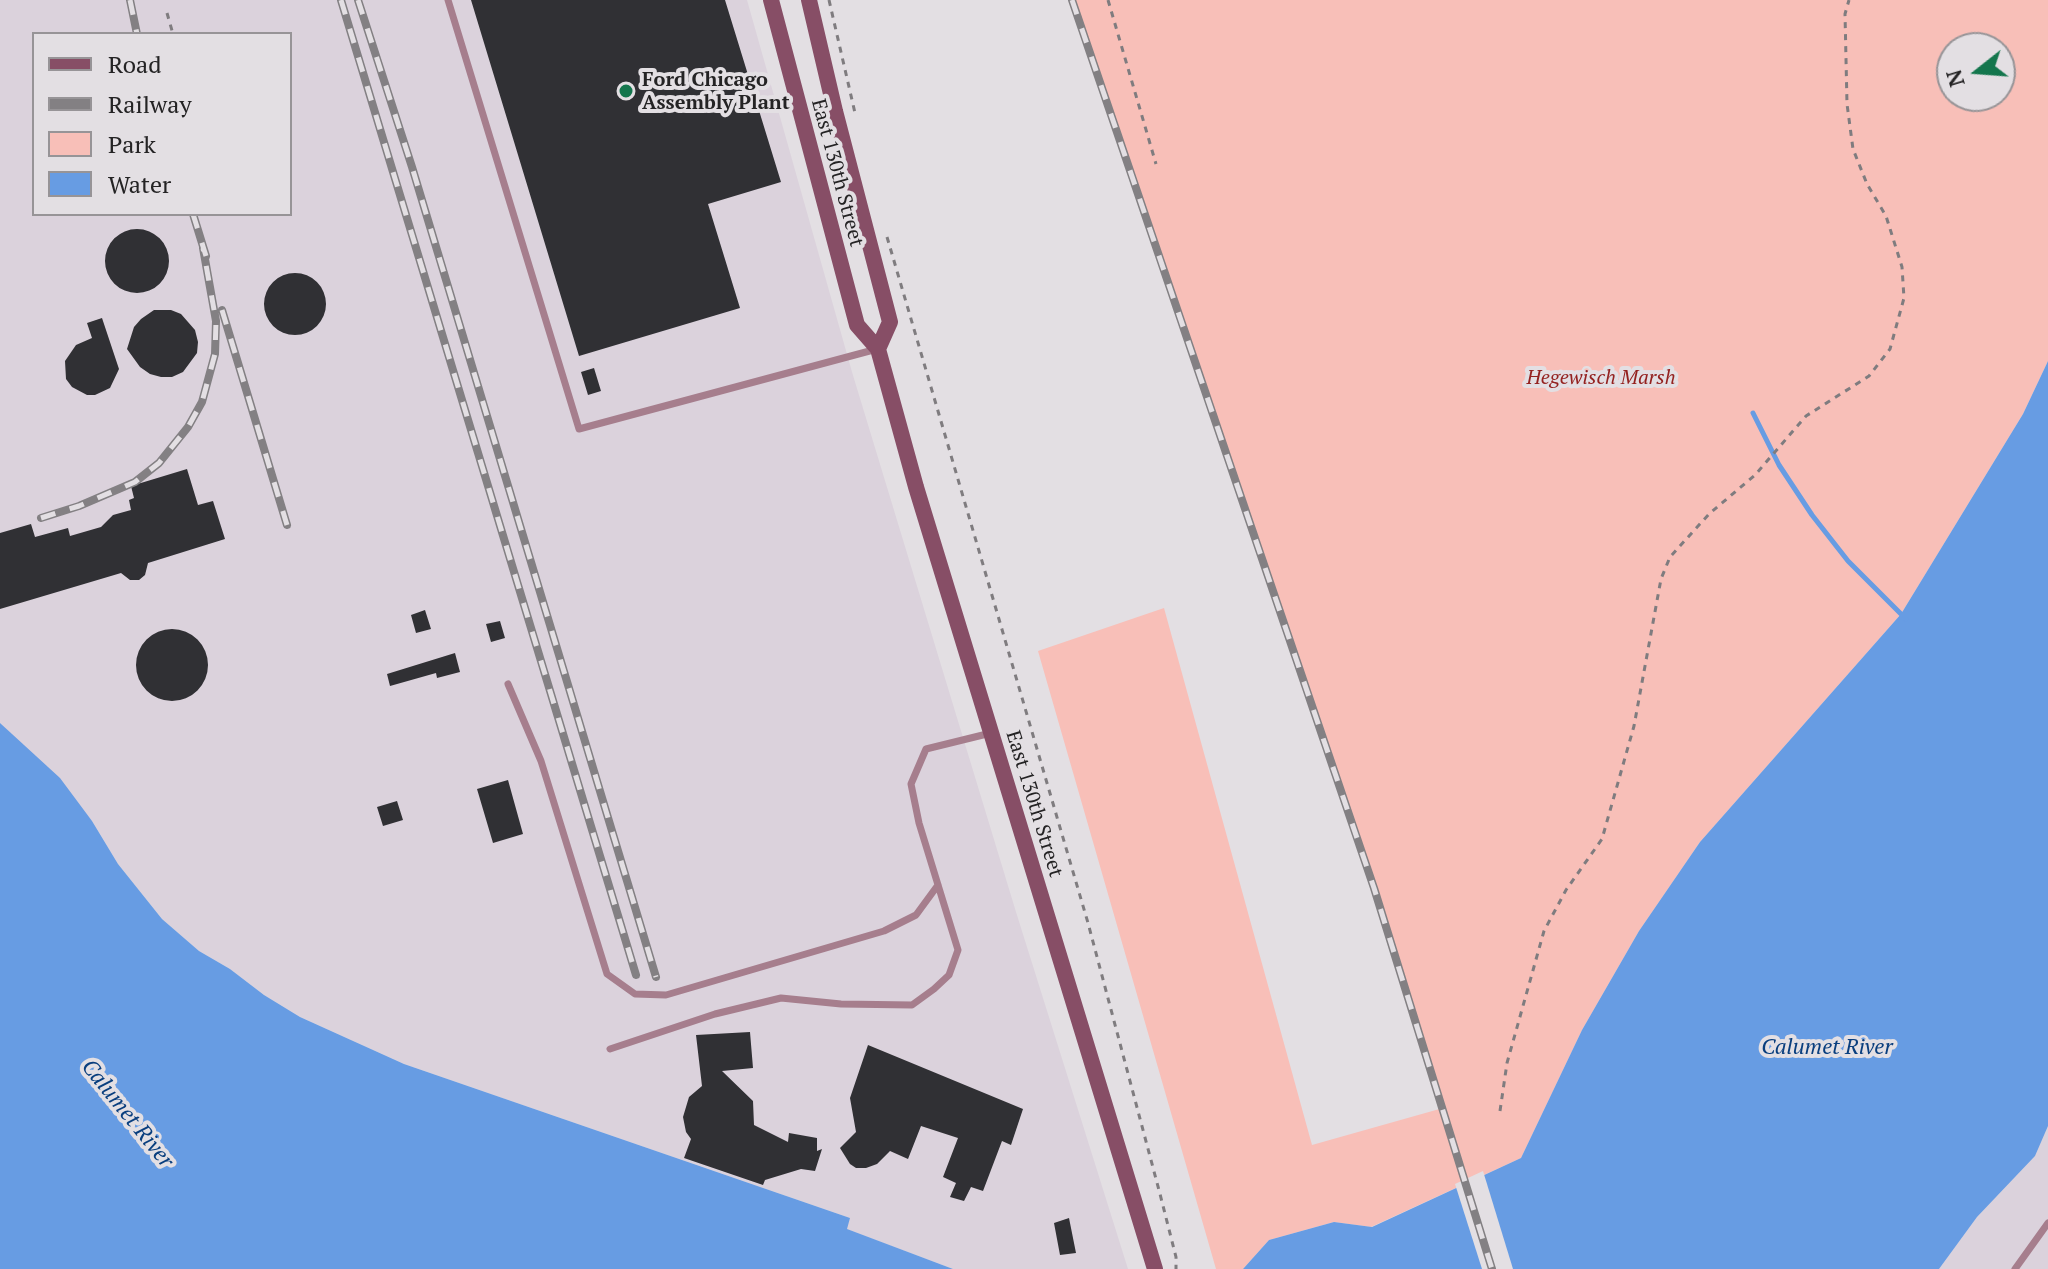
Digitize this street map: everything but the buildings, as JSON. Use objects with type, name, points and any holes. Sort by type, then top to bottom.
[{"type":"main road","name":"East 130th Street","points":[[771,0],[857,325],[878,349],[916,487],[1155,1269]]},
{"type":"main road","name":"East 130th Street","points":[[809,0],[890,322],[878,349]]},
{"type":"lane","points":[[448,0],[579,429],[878,349]]},
{"type":"lane","points":[[508,684],[541,761],[607,974],[635,994],[666,995],[884,931],[916,915],[938,885]]},
{"type":"lane","points":[[610,1049],[715,1014],[781,998],[841,1004],[912,1005],[949,975],[958,950],[919,823],[911,784],[926,749],[991,733]]},
{"type":"lane","points":[[2015,1269],[2048,1223]]},
{"type":"path","points":[[829,0],[855,116]]},
{"type":"path","points":[[1108,0],[1156,164]]},
{"type":"path","points":[[1500,1111],[1507,1063],[1544,931],[1566,890],[1602,839],[1634,726],[1661,579],[1670,557],[1690,533],[1768,461],[1806,416],[1869,376],[1890,349],[1904,298],[1902,267],[1886,216],[1867,184],[1853,149],[1847,104],[1845,14],[1849,0]]},
{"type":"path","points":[[167,13],[172,32]]},
{"type":"path","points":[[886,234],[1088,923],[1164,1206],[1176,1269]]},
{"type":"shaded area","points":[[0,0],[747,0],[852,372],[1128,1269],[953,1269],[846,1229],[850,1218],[404,1064],[300,1017],[199,951],[162,919],[118,864],[92,821],[0,723]]},
{"type":"shaded area","points":[[2048,1126],[2048,1269],[1939,1269],[1977,1217],[2035,1156]]},
{"type":"green space","name":"Hegewisch Marsh","points":[[1071,0],[2048,0],[2048,361],[2023,414],[1901,614],[1700,842],[1639,931],[1582,1030],[1521,1158],[1371,1227],[1334,1222],[1269,1240],[1243,1269],[1216,1269],[1038,651],[1164,608],[1312,1145],[1443,1108],[1333,763]]},
{"type":"water","name":"Calumet River","points":[[2048,361],[2048,1126],[2035,1156],[1977,1217],[1939,1269],[1243,1269],[1269,1240],[1334,1222],[1372,1227],[1521,1158],[1582,1030],[1639,931],[1700,842],[1901,614],[2023,414]]},
{"type":"water","name":"Calumet River","points":[[0,723],[60,778],[92,821],[118,864],[162,919],[199,951],[300,1017],[404,1064],[850,1218],[847,1229],[953,1269],[0,1269]]},
{"type":"pier","points":[[1483,1171],[1513,1269],[1482,1269],[1455,1184]]},
{"type":"waterway","points":[[1753,413],[1779,465],[1812,515],[1848,561],[1906,619]]},
{"type":"railway","points":[[130,0],[137,32]]},
{"type":"railway","points":[[341,0],[636,975]]},
{"type":"railway","points":[[358,0],[412,167],[656,977]]},
{"type":"railway","points":[[1072,0],[1374,888],[1492,1269]]},
{"type":"railway","points":[[194,216],[206,256]]},
{"type":"railway","points":[[41,518],[135,482],[159,463],[188,427],[202,402],[215,354],[216,321],[203,248]]},
{"type":"railway","points":[[222,310],[287,525]]},
{"type":"place","name":"Ford Chicago Assembly Plant","points":[[626,91]]}]
